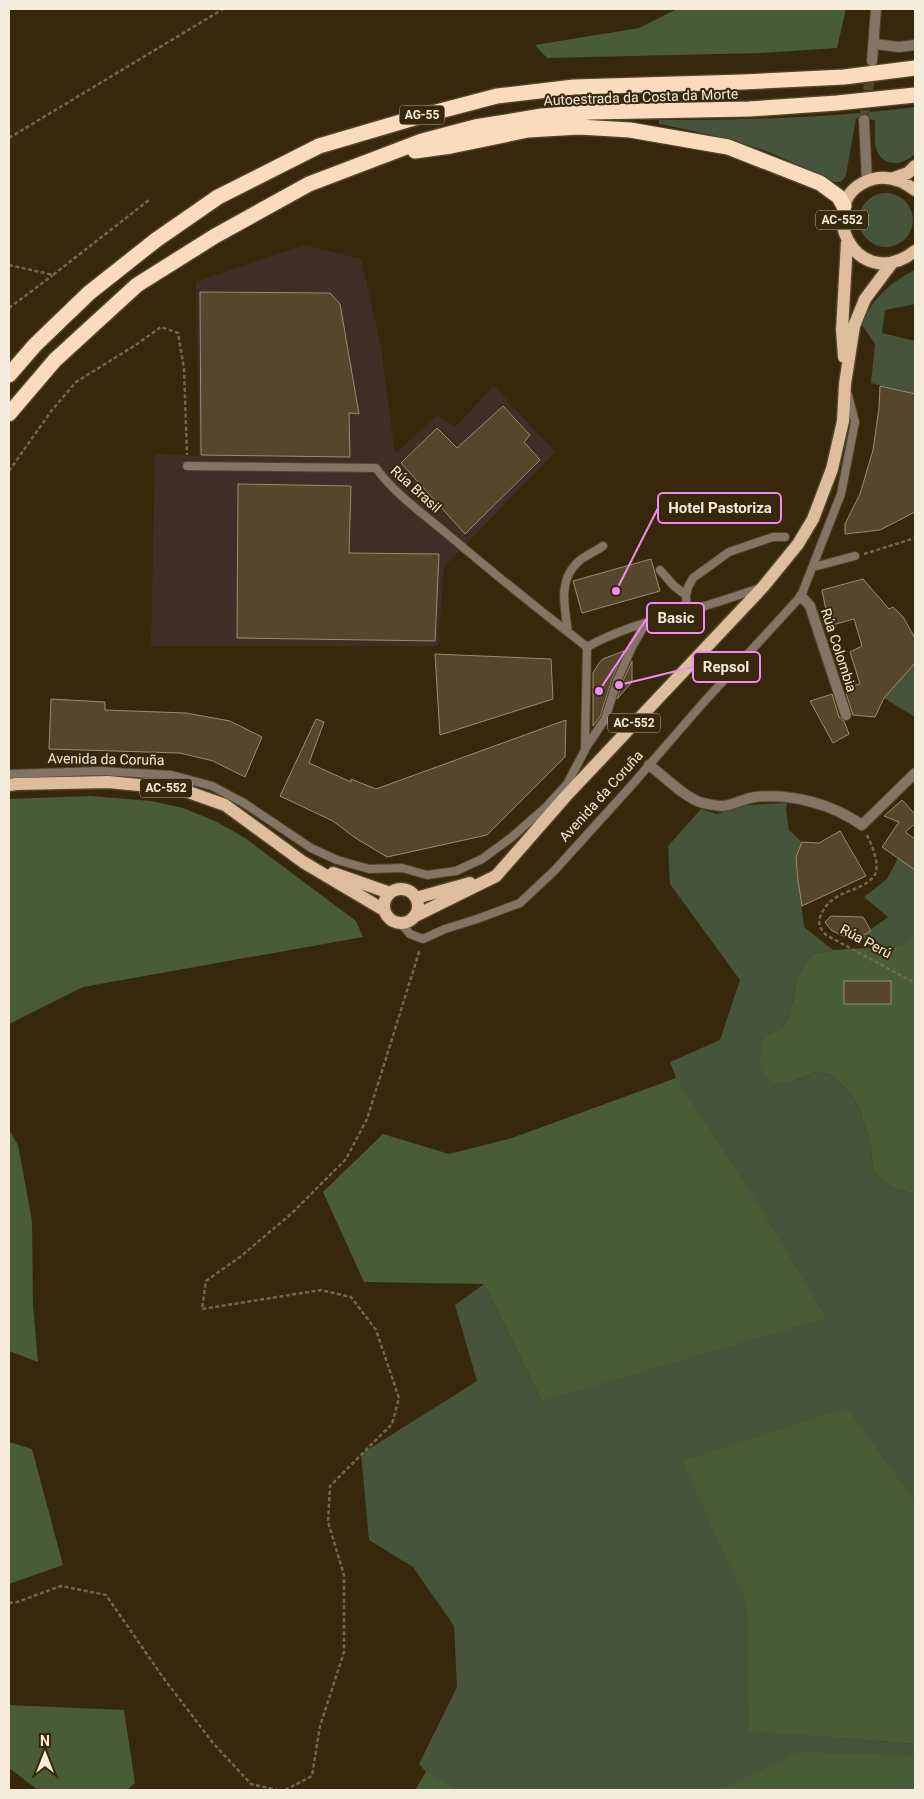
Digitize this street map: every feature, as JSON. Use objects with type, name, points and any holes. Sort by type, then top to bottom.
[{"type":"highway","name":"Autoestrada da Costa da Morte","points":[[9,375],[36,345],[89,293],[156,240],[218,197],[319,146],[497,96],[574,87],[844,77],[915,68]]},
{"type":"highway","name":"Autoestrada da Costa da Morte","points":[[9,414],[55,360],[137,285],[215,236],[309,184],[422,140],[466,129],[542,116],[590,112],[749,109],[915,95]]},
{"type":"highway","points":[[378,156],[450,146],[528,130],[579,127],[630,130],[728,147],[820,183],[839,197],[844,206]]},
{"type":"main road","points":[[894,178],[908,173],[915,166]]},
{"type":"main road","points":[[867,181],[880,177],[894,178],[906,183],[915,190]]},
{"type":"main road","name":"AC-552","points":[[845,384],[842,330],[847,242],[842,218],[844,206],[850,196],[857,187],[867,181]]},
{"type":"main road","name":"AC-552","points":[[847,242],[866,260],[879,263],[892,263],[905,259],[915,251]]},
{"type":"main road","name":"AC-552","points":[[845,384],[854,326],[865,299],[892,263]]},
{"type":"main road","name":"Avenida da Coruña","points":[[415,916],[496,876],[653,703],[763,587],[798,544],[813,519],[832,469],[843,421],[845,384]]},
{"type":"main road","name":"Avenida da Coruña","points":[[9,785],[108,782],[180,789],[225,805],[303,862],[384,910]]},
{"type":"main road","name":"Avenida da Coruña","points":[[303,862],[390,894]]},
{"type":"main road","points":[[415,916],[418,909],[416,898],[496,876]]},
{"type":"main road","name":"AC-552","points":[[390,894],[395,890],[406,890],[416,898]]},
{"type":"main road","points":[[384,910],[385,902],[390,894]]},
{"type":"main road","name":"AC-552","points":[[384,910],[390,919],[397,923],[407,922],[415,916]]},
{"type":"street","points":[[872,60],[875,44],[876,9]]},
{"type":"street","points":[[875,44],[899,47],[915,45]]},
{"type":"street","points":[[864,120],[867,181]]},
{"type":"street","name":"Rúa Colombia","points":[[801,596],[810,606],[846,715]]},
{"type":"street","points":[[650,765],[700,803],[722,806],[754,797],[785,796],[816,803],[844,813],[862,825],[915,773]]},
{"type":"lane","name":"Avenida da Coruña","points":[[423,939],[520,903],[555,870],[801,596],[814,567],[841,494],[855,422],[845,384]]},
{"type":"lane","name":"Rúa Brasil","points":[[187,466],[376,468],[385,480],[508,586],[587,647]]},
{"type":"lane","points":[[687,612],[686,595],[693,578],[729,552],[773,537],[785,537]]},
{"type":"lane","points":[[568,632],[565,606],[566,581],[577,563],[603,546]]},
{"type":"lane","points":[[814,567],[855,556]]},
{"type":"lane","points":[[660,570],[674,586],[686,595]]},
{"type":"lane","points":[[587,647],[607,636],[650,620],[687,612],[763,587]]},
{"type":"lane","points":[[585,750],[605,719],[617,681],[632,647],[644,626],[650,620]]},
{"type":"lane","name":"Avenida da Coruña","points":[[507,862],[567,784],[585,750],[587,647]]},
{"type":"lane","name":"Avenida da Coruña","points":[[9,774],[100,771],[172,775],[212,786],[244,803],[311,848],[337,860],[369,869],[402,868],[427,875],[456,871],[482,859],[512,837],[546,807],[567,784]]},
{"type":"lane","points":[[397,923],[403,926],[410,934],[423,939]]},
{"type":"path","points":[[9,138],[222,9]]},
{"type":"path","points":[[9,308],[149,200]]},
{"type":"path","points":[[9,265],[53,275]]},
{"type":"path","points":[[9,471],[52,410],[76,382],[161,327],[178,333],[184,369],[187,466]]},
{"type":"path","points":[[855,556],[915,538]]},
{"type":"path","name":"Rúa Perú","points":[[862,825],[871,843],[877,866],[875,875],[869,881],[830,902],[823,910],[819,919],[820,928],[831,938],[915,983]]},
{"type":"path","points":[[285,1790],[312,1776],[320,1726],[344,1652],[344,1575],[328,1522],[330,1486],[392,1424],[399,1398],[376,1330],[351,1297],[321,1290],[202,1309],[206,1281],[240,1257],[291,1214],[346,1159],[367,1119],[423,939]]},
{"type":"path","points":[[9,1603],[17,1602],[61,1586],[106,1595],[162,1676],[213,1743],[251,1784],[277,1790]]},
{"type":"shaded area","points":[[304,245],[361,259],[381,347],[395,454],[437,415],[455,427],[494,386],[555,452],[444,567],[438,646],[151,646],[155,454],[199,456],[196,282]]},
{"type":"green space","points":[[677,9],[846,9],[837,48],[761,53],[547,58],[535,45],[639,28]]},
{"type":"green space","points":[[915,107],[915,154],[899,163],[888,162],[883,159],[876,148],[875,120],[856,118],[846,175],[843,180],[838,182],[833,182],[760,149],[710,135],[659,124],[659,120],[787,118]]},
{"type":"green space","points":[[881,193],[891,193],[901,197],[909,205],[913,220],[909,235],[901,243],[891,247],[881,247],[871,243],[863,235],[859,225],[859,215],[863,205],[871,197]]},
{"type":"green space","points":[[915,270],[915,304],[885,310],[882,333],[915,341],[915,394],[871,383],[875,344],[862,325],[876,299],[898,280]]},
{"type":"green space","points":[[915,663],[915,717],[884,698]]},
{"type":"green space","points":[[90,796],[151,801],[183,808],[217,822],[245,838],[356,921],[363,937],[83,987],[9,1024],[9,799]]},
{"type":"green space","points":[[787,803],[786,810],[789,830],[802,842],[796,857],[804,927],[833,950],[811,955],[798,975],[790,1014],[782,1029],[769,1034],[793,1081],[817,1072],[829,1074],[841,1083],[859,1106],[871,1146],[873,1171],[892,1188],[915,1194],[915,1667],[805,1735],[915,1744],[915,1790],[416,1790],[426,1772],[419,1764],[457,1687],[454,1626],[413,1567],[369,1540],[361,1454],[477,1381],[455,1305],[484,1284],[542,1401],[676,1078],[670,1062],[720,1040],[740,980],[670,884],[668,846],[701,809],[717,814],[748,805]]},
{"type":"green space","points":[[898,858],[915,870],[915,935],[902,946],[877,948],[860,937],[888,917],[864,897],[887,879]]},
{"type":"green space","points":[[915,935],[915,1194],[892,1188],[873,1171],[871,1146],[859,1106],[841,1083],[829,1074],[817,1072],[793,1081],[775,1083],[764,1076],[759,1064],[762,1043],[769,1034],[782,1029],[790,1014],[798,975],[811,955],[833,950],[901,946]]},
{"type":"green space","points":[[676,1078],[761,1209],[826,1318],[542,1401],[484,1284],[364,1282],[323,1192],[383,1134],[449,1154],[512,1138]]},
{"type":"green space","points":[[9,1130],[18,1145],[32,1221],[33,1306],[38,1362],[9,1351]]},
{"type":"green space","points":[[847,1408],[915,1502],[915,1744],[749,1731],[747,1604],[682,1461]]},
{"type":"green space","points":[[9,1442],[32,1449],[63,1565],[9,1584]]},
{"type":"green space","points":[[9,1705],[124,1710],[135,1783],[127,1790],[38,1790],[9,1768]]},
{"type":"green space","points":[[801,1752],[915,1756],[915,1790],[718,1790]]},
{"type":"green space","points":[[426,1772],[457,1790],[415,1790]]},
{"type":"building","points":[[200,292],[330,293],[340,304],[359,414],[349,413],[350,457],[201,455]]},
{"type":"building","points":[[880,386],[915,394],[915,512],[880,530],[845,534],[845,524],[860,494],[873,450]]},
{"type":"building","points":[[503,406],[530,435],[524,442],[540,460],[465,534],[401,463],[437,428],[457,448]]},
{"type":"building","points":[[238,484],[351,486],[349,553],[439,554],[435,641],[237,638]]},
{"type":"building","points":[[651,559],[660,591],[582,613],[573,581]]},
{"type":"building","points":[[863,579],[889,609],[893,607],[903,617],[915,638],[915,663],[884,698],[875,717],[853,715],[845,690],[848,687],[860,684],[850,652],[862,646],[854,619],[829,626],[822,590]]},
{"type":"building","points":[[624,651],[612,679],[600,717],[593,726],[593,673],[603,659]]},
{"type":"building","points":[[435,654],[551,659],[553,699],[440,735]]},
{"type":"building","points":[[632,661],[632,682],[617,699],[622,683]]},
{"type":"building","points":[[832,694],[839,717],[844,721],[849,734],[833,743],[810,701]]},
{"type":"building","points":[[51,699],[105,702],[105,710],[186,713],[230,721],[262,737],[245,777],[213,761],[180,753],[49,749]]},
{"type":"building","points":[[316,719],[324,722],[309,763],[351,782],[351,779],[376,789],[566,720],[565,757],[487,835],[387,857],[354,837],[333,821],[280,796]]},
{"type":"building","points":[[902,800],[915,814],[915,824],[905,832],[915,839],[915,870],[882,847],[899,822],[884,816]]},
{"type":"building","points":[[840,831],[866,876],[802,906],[796,857],[802,842],[819,843]]},
{"type":"building","points":[[831,916],[863,917],[871,931],[860,937],[845,937],[831,930],[825,922]]},
{"type":"building","points":[[844,981],[891,981],[891,1004],[844,1004]]},
{"type":"tunnel","points":[[864,120],[871,69]]},
{"type":"place","name":"Hotel Pastoriza","points":[[616,591]]},
{"type":"place","name":"Repsol","points":[[619,685]]},
{"type":"place","name":"Basic","points":[[599,691]]}]
